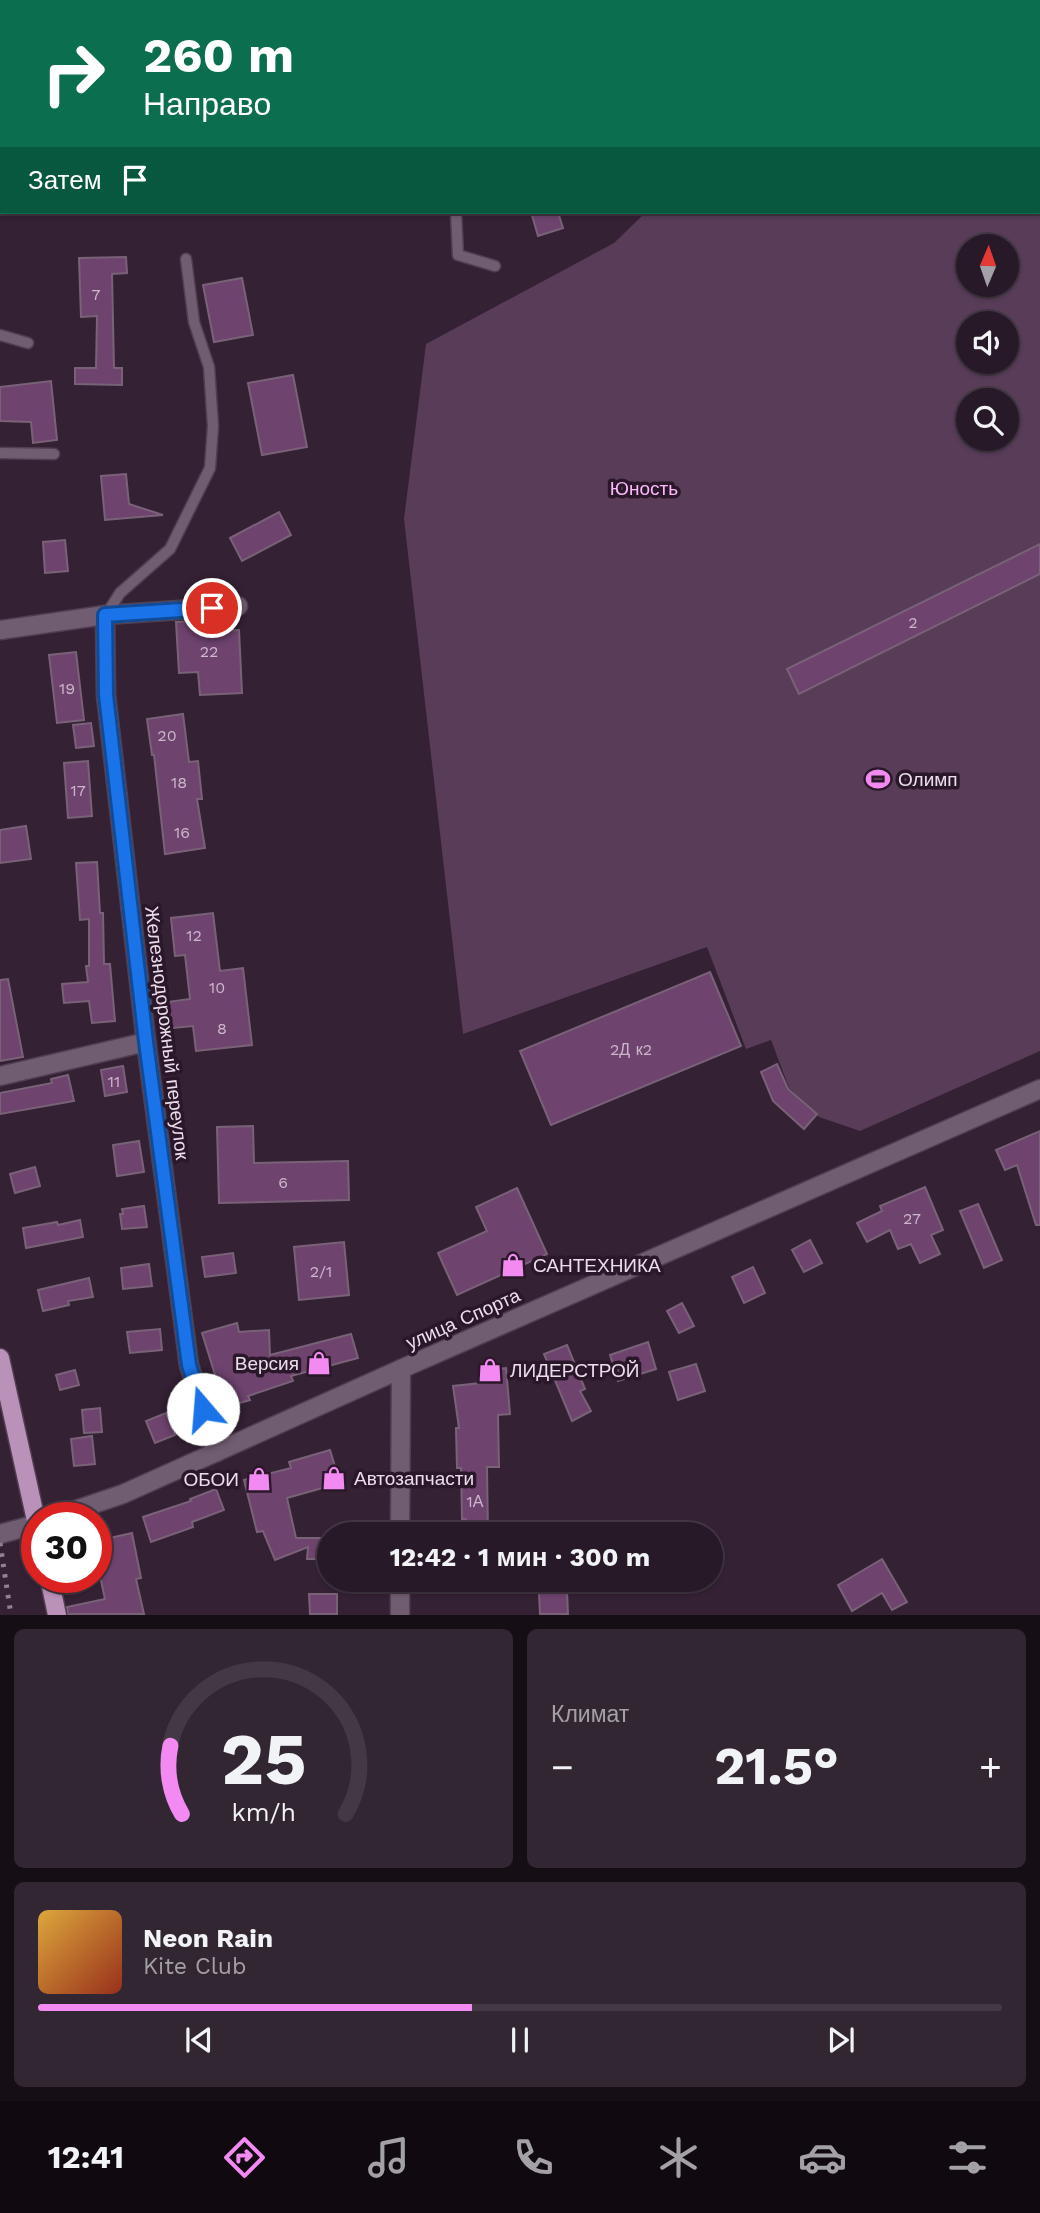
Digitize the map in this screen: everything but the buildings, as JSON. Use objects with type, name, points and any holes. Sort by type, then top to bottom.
[{"type":"main road","points":[[0,1358],[32,1502]]},
{"type":"main road","points":[[52,1593],[57,1615]]},
{"type":"street","points":[[0,630],[105,615],[238,606]]},
{"type":"street","name":"Железнодорожный переулок","points":[[105,615],[106,695],[146,1042],[189,1365],[217,1452]]},
{"type":"street","points":[[0,1076],[146,1042]]},
{"type":"street","name":"улица Спорта","points":[[99,1502],[123,1494],[401,1368],[1040,1089]]},
{"type":"street","points":[[400,1522],[401,1368]]},
{"type":"street","points":[[0,1534],[21,1528]]},
{"type":"street","points":[[400,1592],[400,1615]]},
{"type":"lane","points":[[456,214],[458,255],[495,266]]},
{"type":"lane","points":[[105,615],[120,593],[170,549],[210,468],[214,426],[209,367],[194,323],[186,259]]},
{"type":"lane","points":[[0,335],[28,343]]},
{"type":"lane","points":[[0,453],[54,454]]},
{"type":"green space","name":"Юность","points":[[644,214],[1040,214],[1040,1051],[860,1131],[819,1117],[789,1088],[771,1040],[746,1049],[707,947],[463,1034],[404,519],[426,344],[614,243]]},
{"type":"railway","points":[[0,1543],[11,1615]]},
{"type":"place","name":"Олимп","points":[[878,779]]},
{"type":"place","name":"САНТЕХНИКА","points":[[513,1265]]},
{"type":"place","name":"Версия","points":[[319,1363]]},
{"type":"place","name":"ЛИДЕРСТРОЙ","points":[[490,1370]]},
{"type":"place","name":"Автозапчасти","points":[[334,1478]]},
{"type":"place","name":"ОБОИ","points":[[259,1479]]},
{"type":"route","points":[[203,1409],[189,1365],[146,1042],[106,695],[105,615],[212,608]]}]
